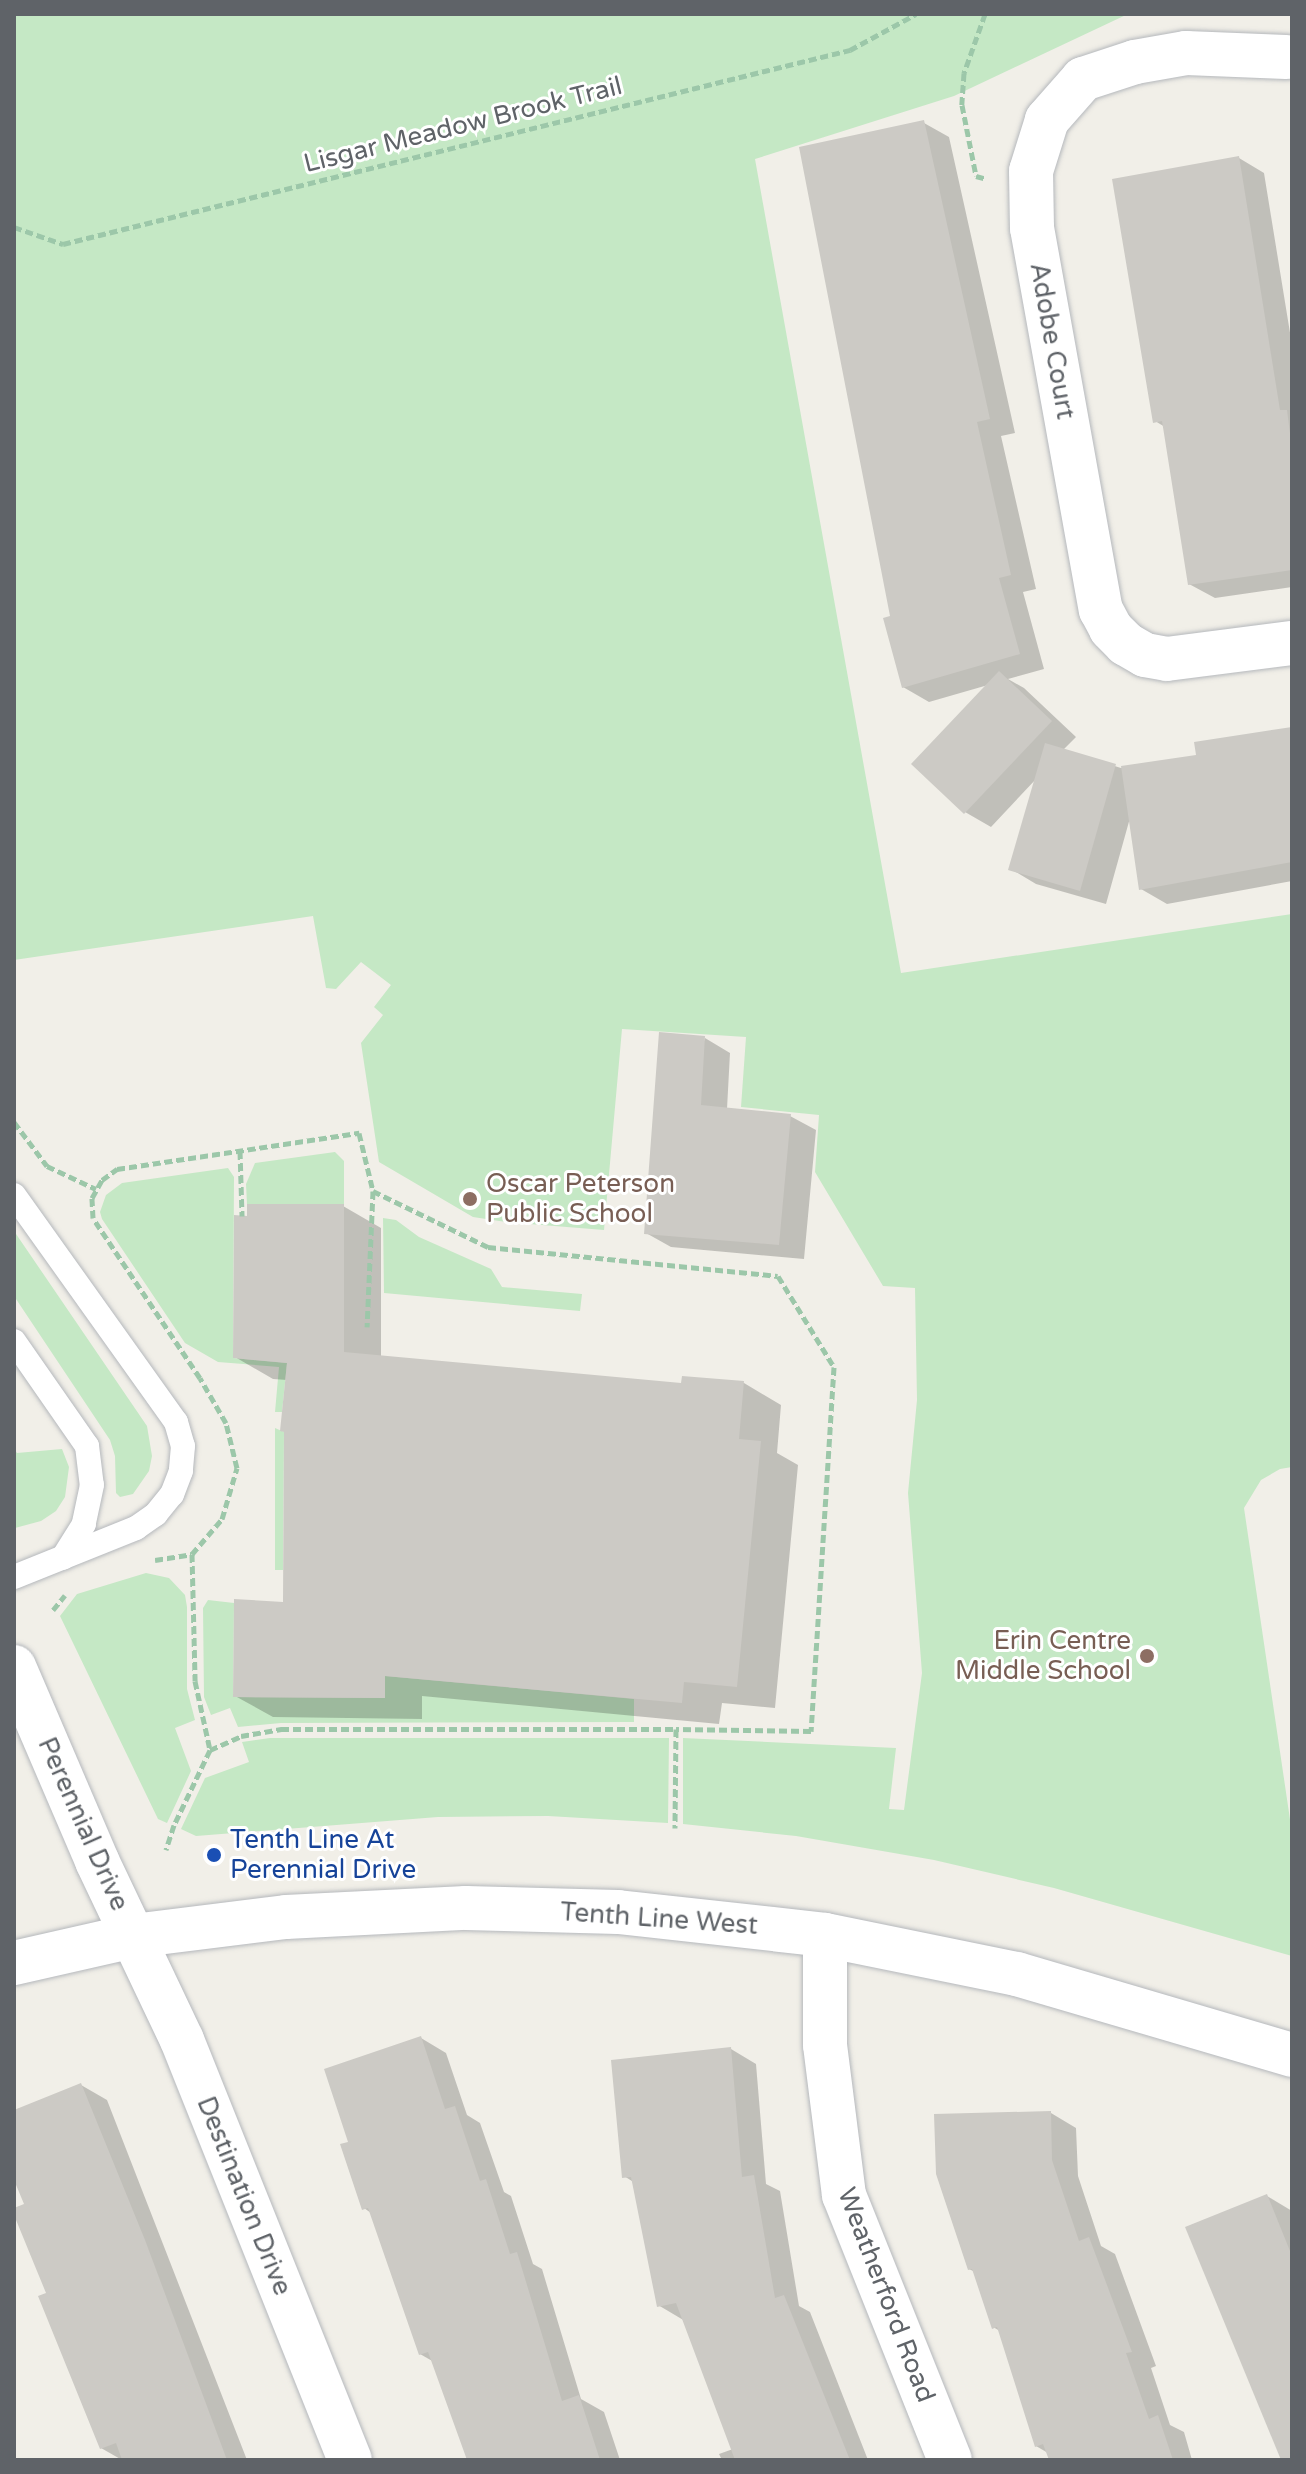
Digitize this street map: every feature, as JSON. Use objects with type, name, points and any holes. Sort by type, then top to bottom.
[{"type":"street","name":"Adobe Court","points":[[1286,57],[1186,53],[1135,62],[1083,79],[1047,120],[1035,147],[1031,189],[1032,228],[1101,610],[1111,629],[1126,644],[1145,655],[1167,659],[1292,643]]},
{"type":"street","name":"Perennial Drive","points":[[14,1667],[133,1936]]},
{"type":"street","name":"Tenth Line West","points":[[14,1963],[133,1936],[286,1917],[466,1908],[618,1912],[825,1935],[1017,1974],[1292,2055]]},
{"type":"street","name":"Weatherford Road","points":[[825,1935],[825,2045],[844,2195],[950,2460]]},
{"type":"street","name":"Destination Drive","points":[[133,1936],[182,2040],[350,2460]]},
{"type":"lane","points":[[14,1195],[176,1422],[183,1446],[181,1471],[172,1494],[156,1514],[136,1528],[14,1577]]},
{"type":"lane","points":[[14,1341],[87,1446],[92,1485],[87,1511],[84,1524],[63,1558]]},
{"type":"path","name":"Lisgar Meadow Brook Trail","points":[[14,227],[63,244],[850,50],[916,14]]},
{"type":"path","points":[[985,14],[964,83],[962,105],[976,176],[1031,189]]},
{"type":"path","points":[[14,1122],[47,1166],[96,1189]]},
{"type":"path","points":[[153,1560],[192,1554],[222,1519],[237,1468],[226,1423],[200,1378],[93,1218],[92,1198],[96,1189],[117,1169],[359,1133],[373,1191],[367,1327]]},
{"type":"path","points":[[240,1151],[242,1216]]},
{"type":"path","points":[[210,1750],[241,1736],[281,1729],[811,1731],[834,1367],[778,1276],[488,1247],[373,1191]]},
{"type":"path","points":[[166,1850],[174,1825],[210,1750],[195,1681],[192,1554]]},
{"type":"path","points":[[53,1610],[71,1588]]},
{"type":"path","points":[[675,1828],[676,1729]]},
{"type":"green space","points":[[14,14],[1128,14],[954,96],[755,159],[901,973],[1292,914],[1292,1467],[1280,1469],[1261,1480],[1244,1508],[1292,1833],[1292,1956],[1054,1888],[934,1860],[796,1836],[683,1824],[683,1738],[896,1748],[889,1809],[904,1810],[922,1673],[908,1493],[917,1400],[915,1288],[883,1286],[815,1172],[819,1115],[741,1107],[746,1037],[622,1029],[604,1230],[506,1222],[473,1217],[379,1162],[361,1043],[383,1015],[374,1007],[391,985],[361,962],[336,989],[326,988],[313,916],[14,960]]},
{"type":"green space","points":[[335,1152],[344,1161],[344,1204],[247,1204],[246,1184],[255,1163]]},
{"type":"green space","points":[[228,1168],[234,1177],[233,1358],[287,1363],[282,1412],[275,1412],[279,1367],[218,1362],[185,1343],[100,1212],[106,1195],[122,1183]]},
{"type":"green space","points":[[383,1218],[396,1220],[419,1237],[491,1269],[502,1287],[582,1294],[580,1311],[384,1293]]},
{"type":"green space","points":[[14,1231],[147,1426],[152,1456],[149,1471],[133,1494],[120,1497],[116,1493],[115,1456],[110,1440],[14,1296]]},
{"type":"green space","points":[[275,1428],[284,1432],[283,1570],[275,1570]]},
{"type":"green space","points":[[14,1449],[17,1453],[62,1449],[69,1467],[65,1497],[56,1511],[41,1521],[15,1528]]},
{"type":"green space","points":[[146,1573],[169,1578],[185,1595],[187,1607],[187,1689],[195,1720],[175,1728],[191,1771],[167,1823],[158,1819],[60,1616],[77,1594]]},
{"type":"green space","points":[[208,1600],[234,1603],[233,1697],[384,1698],[385,1676],[634,1699],[634,1722],[281,1723],[238,1727],[230,1708],[211,1715],[204,1697],[203,1608]]},
{"type":"green space","points":[[270,1738],[669,1738],[668,1823],[548,1816],[438,1817],[196,1836],[181,1829],[205,1778],[249,1762],[242,1742]]},
{"type":"building","points":[[924,120],[990,419],[977,422],[1011,575],[999,578],[1020,654],[902,688],[883,618],[890,616],[799,147]]},
{"type":"building","points":[[1239,156],[1280,410],[1287,410],[1292,449],[1292,570],[1188,585],[1162,421],[1153,423],[1112,179]]},
{"type":"building","points":[[999,671],[1052,721],[964,814],[911,764]]},
{"type":"building","points":[[1292,727],[1292,862],[1139,890],[1121,766],[1196,755],[1194,742]]},
{"type":"building","points":[[1045,743],[1116,764],[1080,891],[1008,870]]},
{"type":"building","points":[[659,1032],[705,1036],[701,1105],[791,1114],[779,1245],[644,1234]]},
{"type":"building","points":[[247,1204],[344,1204],[344,1352],[681,1383],[682,1376],[744,1381],[739,1439],[761,1441],[737,1687],[684,1682],[682,1703],[385,1676],[385,1698],[233,1697],[234,1599],[283,1602],[284,1432],[280,1431],[287,1363],[233,1358],[234,1215],[247,1216]]},
{"type":"building","points":[[421,2036],[445,2109],[455,2106],[480,2181],[486,2179],[510,2254],[517,2252],[562,2401],[579,2395],[600,2460],[467,2460],[428,2352],[419,2355],[368,2208],[362,2210],[340,2144],[348,2142],[324,2069]]},
{"type":"building","points":[[731,2047],[742,2177],[754,2175],[775,2298],[784,2295],[850,2460],[735,2460],[676,2303],[657,2307],[631,2177],[622,2178],[611,2060]]},
{"type":"building","points":[[81,2083],[145,2240],[227,2460],[122,2460],[116,2443],[100,2449],[38,2296],[46,2293],[14,2215],[14,2208],[24,2204],[14,2180],[14,2110]]},
{"type":"building","points":[[1051,2111],[1052,2160],[1079,2241],[1089,2237],[1132,2352],[1126,2353],[1149,2419],[1158,2415],[1173,2460],[1049,2460],[1043,2444],[1035,2447],[997,2327],[992,2329],[972,2269],[968,2270],[936,2174],[934,2114]]},
{"type":"building","points":[[1267,2194],[1292,2256],[1292,2460],[1281,2460],[1185,2227]]},
{"type":"place","name":"Oscar Peterson Public School","points":[[470,1199]]},
{"type":"place","name":"Erin Centre Middle School","points":[[1147,1656]]},
{"type":"place","name":"Tenth Line At Perennial Drive","points":[[214,1855]]}]
